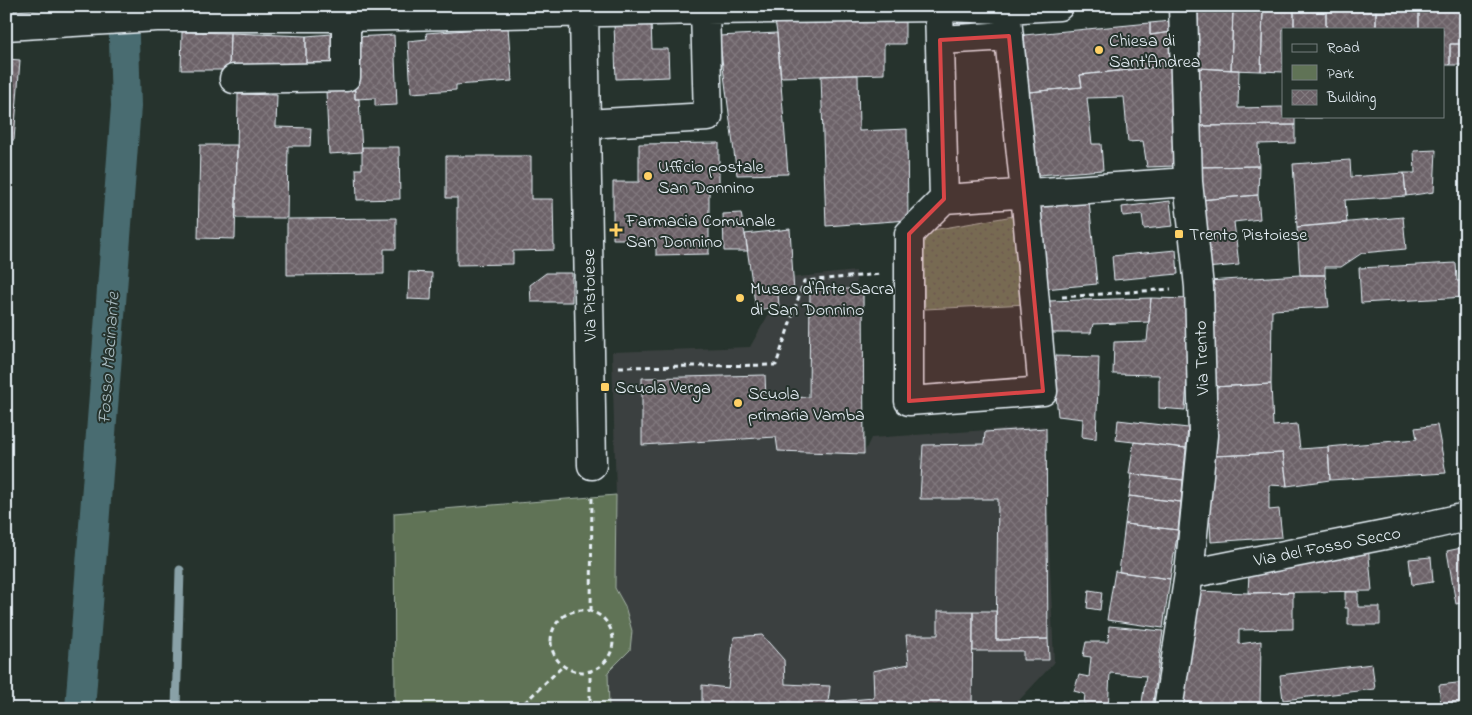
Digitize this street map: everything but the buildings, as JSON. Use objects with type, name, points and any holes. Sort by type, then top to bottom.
[{"type":"street","points":[[940,40],[1059,6]]},
{"type":"street","name":"Via Trento","points":[[1168,709],[1189,574],[1203,434],[1199,286],[1188,182],[1183,6]]},
{"type":"street","points":[[6,26],[157,17],[346,17],[939,7],[1007,22]]},
{"type":"street","points":[[939,7],[944,199]]},
{"type":"street","points":[[586,124],[708,117],[705,10]]},
{"type":"street","name":"Via Pistoiese","points":[[584,12],[592,466]]},
{"type":"street","points":[[234,79],[346,76],[346,17]]},
{"type":"street","points":[[1007,22],[1025,194],[1043,391],[909,401],[909,234],[944,199],[1025,194],[1188,182]]},
{"type":"street","name":"Via del Fosso Secco","points":[[1189,574],[1406,531],[1466,517]]},
{"type":"path","points":[[590,367],[776,365],[804,281],[909,272]]},
{"type":"path","points":[[1034,299],[1199,286]]},
{"type":"path","points":[[592,466],[592,611]]},
{"type":"path","points":[[580,610],[592,611],[604,618],[610,626],[614,637],[613,650],[600,667],[590,672],[573,671],[563,666],[556,658],[552,648],[551,636],[554,626],[570,612],[580,610]]},
{"type":"path","points":[[518,709],[563,666]]},
{"type":"path","points":[[590,672],[590,709]]},
{"type":"highlighted area","points":[[1009,36],[1043,391],[909,401],[909,234],[944,199],[940,40]]},
{"type":"shaded area","points":[[856,271],[864,453],[871,438],[1044,426],[1054,663],[1011,709],[609,709],[608,672],[630,650],[625,606],[615,588],[616,495],[612,352],[750,347],[789,278]]},
{"type":"green space","points":[[1019,215],[1028,304],[925,309],[921,232]]},
{"type":"green space","points":[[616,495],[615,588],[625,606],[632,631],[630,650],[608,672],[609,709],[395,709],[394,513]]},
{"type":"waterway","name":"Fosso Macinante","points":[[80,709],[126,106],[123,6]]},
{"type":"waterway","points":[[176,709],[180,570]]},
{"type":"place","name":"Chiesa di Sant'Andrea","points":[[1099,50]]},
{"type":"place","name":"Ufficio postale San Donnino","points":[[648,176]]},
{"type":"place","name":"Farmacia Comunale San Donnino","points":[[616,230]]},
{"type":"place","name":"Trento Pistoiese","points":[[1179,234]]},
{"type":"place","name":"Museo d'Arte Sacra di San Donnino","points":[[740,298]]},
{"type":"place","name":"Scuola Verga","points":[[605,387]]},
{"type":"place","name":"Scuola primaria Vamba","points":[[738,403]]}]
